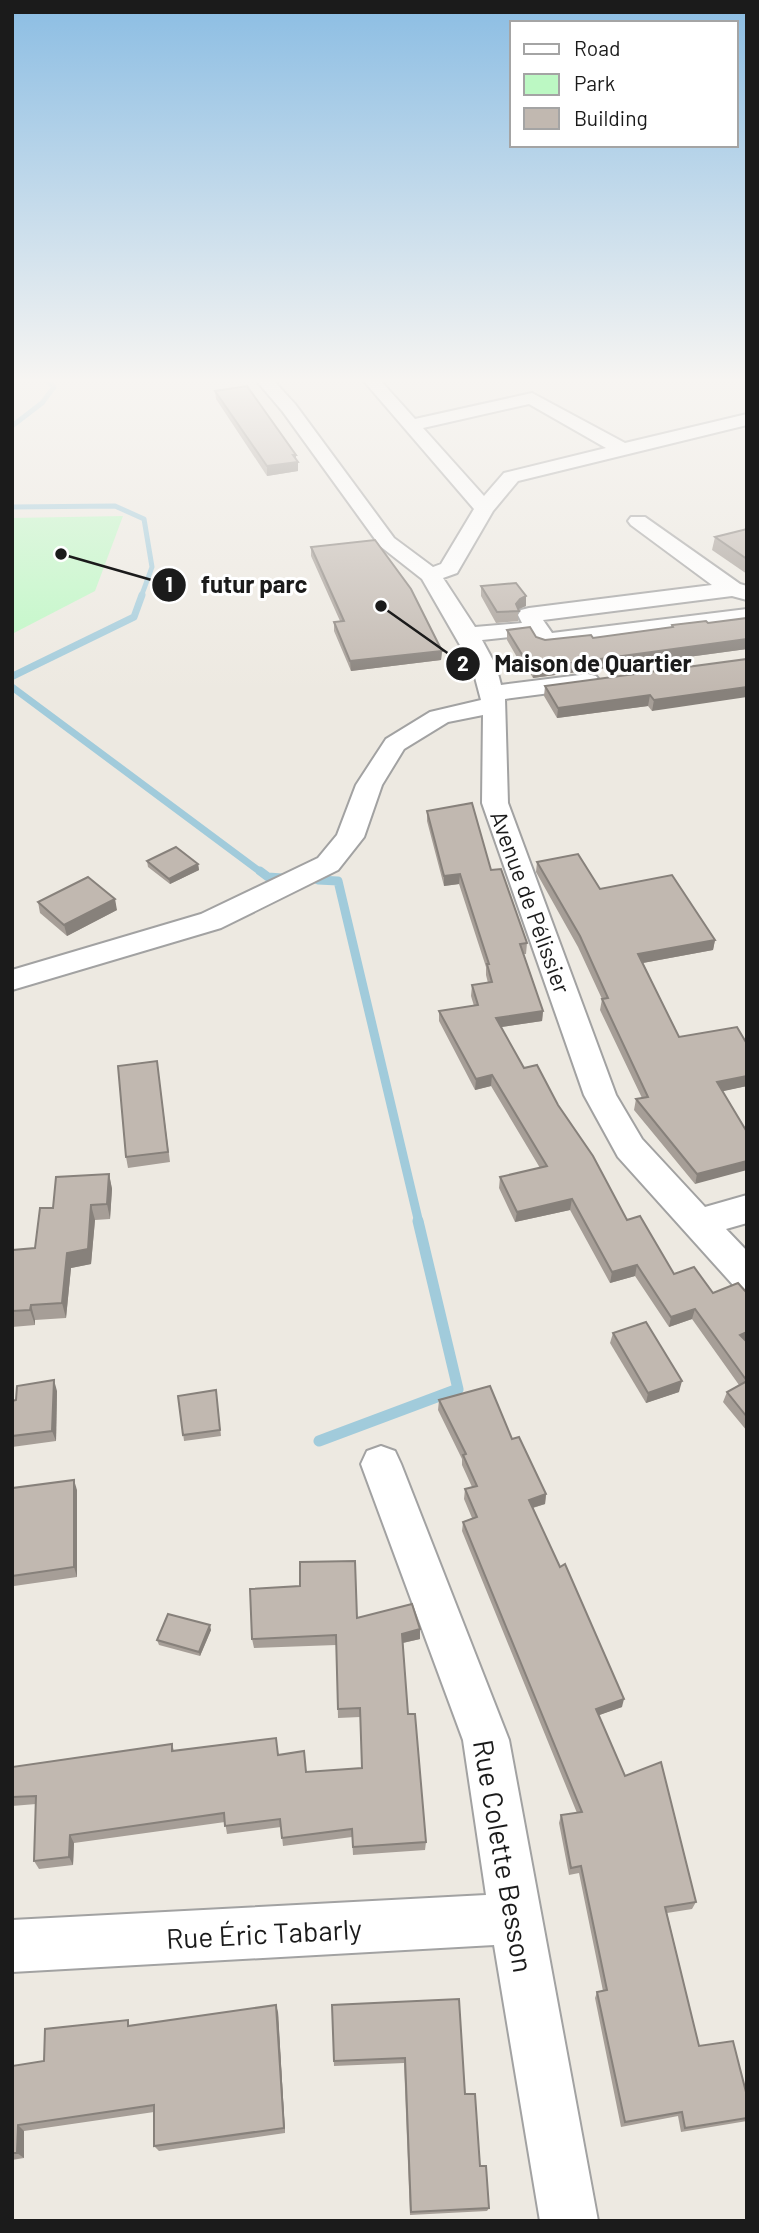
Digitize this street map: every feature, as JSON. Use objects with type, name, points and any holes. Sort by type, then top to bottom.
[{"type":"street","name":"Avenue de Pélissier","points":[[345,484],[387,542],[430,575],[484,666],[494,699],[495,803],[600,1095],[629,1148],[747,1276]]},
{"type":"street","points":[[458,484],[482,514]]},
{"type":"street","points":[[430,575],[449,568],[482,514],[505,484]]},
{"type":"street","points":[[638,521],[739,591]]},
{"type":"street","points":[[739,591],[529,615],[545,641],[747,616]]},
{"type":"street","points":[[468,635],[536,628]]},
{"type":"street","points":[[12,980],[211,921],[328,864],[350,837],[369,785],[395,744],[439,717],[494,699],[615,677]]},
{"type":"street","points":[[698,1223],[747,1209]]},
{"type":"street","name":"Rue Colette Besson","points":[[382,1464],[486,1740],[569,2221]]},
{"type":"street","name":"Rue Éric Tabarly","points":[[12,1946],[515,1919]]},
{"type":"green space","points":[[123,516],[95,591],[12,634],[12,518]]},
{"type":"building","points":[[747,529],[747,559],[715,537]]},
{"type":"building","points":[[375,540],[411,589],[442,651],[350,661],[334,622],[344,621],[311,547]]},
{"type":"building","points":[[516,583],[526,596],[516,604],[519,611],[497,612],[481,586]]},
{"type":"building","points":[[747,618],[747,639],[534,668],[531,662],[526,661],[507,630],[530,627],[536,637],[545,640],[591,635],[593,638],[673,627],[672,625]]},
{"type":"building","points":[[747,659],[747,687],[654,700],[650,695],[558,708],[545,686]]},
{"type":"building","points":[[472,803],[491,870],[501,869],[527,943],[520,944],[543,1011],[496,1018],[524,1068],[537,1065],[558,1105],[593,1156],[627,1220],[640,1216],[674,1274],[694,1267],[713,1293],[738,1283],[747,1293],[747,1332],[740,1335],[747,1342],[747,1381],[695,1309],[671,1317],[637,1265],[612,1272],[572,1199],[517,1212],[500,1177],[547,1166],[492,1075],[476,1079],[439,1011],[478,1005],[472,985],[492,982],[489,964],[460,874],[444,876],[427,811]]},
{"type":"building","points":[[176,847],[198,864],[169,879],[147,861]]},
{"type":"building","points":[[578,854],[600,889],[672,875],[715,940],[638,954],[679,1037],[737,1027],[747,1044],[747,1076],[717,1082],[747,1132],[747,1161],[697,1174],[636,1099],[648,1097],[602,999],[608,998],[580,936],[537,862]]},
{"type":"building","points":[[88,877],[115,899],[64,925],[38,902]]},
{"type":"building","points":[[157,1061],[168,1152],[126,1157],[118,1066]]},
{"type":"building","points":[[109,1174],[107,1204],[91,1205],[88,1249],[67,1253],[62,1303],[31,1305],[30,1310],[12,1311],[13,1250],[35,1248],[40,1208],[53,1208],[56,1177]]},
{"type":"building","points":[[646,1322],[682,1381],[648,1393],[613,1333]]},
{"type":"building","points":[[54,1380],[52,1431],[12,1436],[12,1401],[16,1400],[17,1386]]},
{"type":"building","points":[[747,1381],[747,1417],[727,1392]]},
{"type":"building","points":[[490,1386],[512,1439],[519,1437],[546,1494],[529,1500],[560,1567],[565,1564],[624,1699],[596,1709],[625,1776],[661,1762],[696,1902],[665,1907],[699,2046],[733,2041],[747,2096],[747,2118],[685,2128],[682,2112],[625,2122],[597,1992],[607,1990],[581,1866],[571,1868],[561,1815],[582,1812],[463,1522],[477,1517],[465,1489],[477,1486],[463,1455],[466,1454],[439,1400]]},
{"type":"building","points":[[216,1390],[220,1430],[183,1435],[178,1396]]},
{"type":"building","points":[[74,1480],[74,1567],[12,1576],[13,1488]]},
{"type":"building","points":[[355,1561],[357,1618],[412,1604],[420,1629],[402,1634],[408,1714],[415,1714],[426,1842],[353,1847],[352,1829],[282,1838],[280,1819],[225,1826],[224,1813],[70,1835],[69,1857],[34,1861],[36,1796],[12,1797],[12,1767],[172,1744],[172,1751],[276,1738],[278,1755],[304,1751],[306,1772],[362,1768],[360,1708],[338,1709],[336,1635],[252,1639],[250,1589],[300,1586],[300,1562]]},
{"type":"building","points":[[168,1614],[210,1625],[199,1652],[157,1640]]},
{"type":"building","points":[[459,1999],[465,2094],[475,2094],[480,2166],[486,2166],[489,2208],[411,2212],[405,2058],[334,2061],[332,2005]]},
{"type":"building","points":[[276,2005],[284,2128],[154,2146],[154,2105],[18,2125],[17,2153],[12,2153],[12,2066],[44,2061],[45,2029],[128,2020],[128,2026]]},
{"type":"waterway","points":[[12,507],[115,506],[144,519],[152,567],[141,597]]},
{"type":"waterway","points":[[13,676],[134,617],[142,595]]},
{"type":"waterway","points":[[12,687],[262,873]]},
{"type":"waterway","points":[[260,871],[268,877],[282,878]]},
{"type":"waterway","points":[[318,880],[338,881],[419,1223]]},
{"type":"waterway","points":[[319,1441],[458,1389],[418,1221]]},
{"type":"place","name":"futur parc","points":[[61,554]]},
{"type":"place","name":"Maison de Quartier","points":[[381,606]]}]
